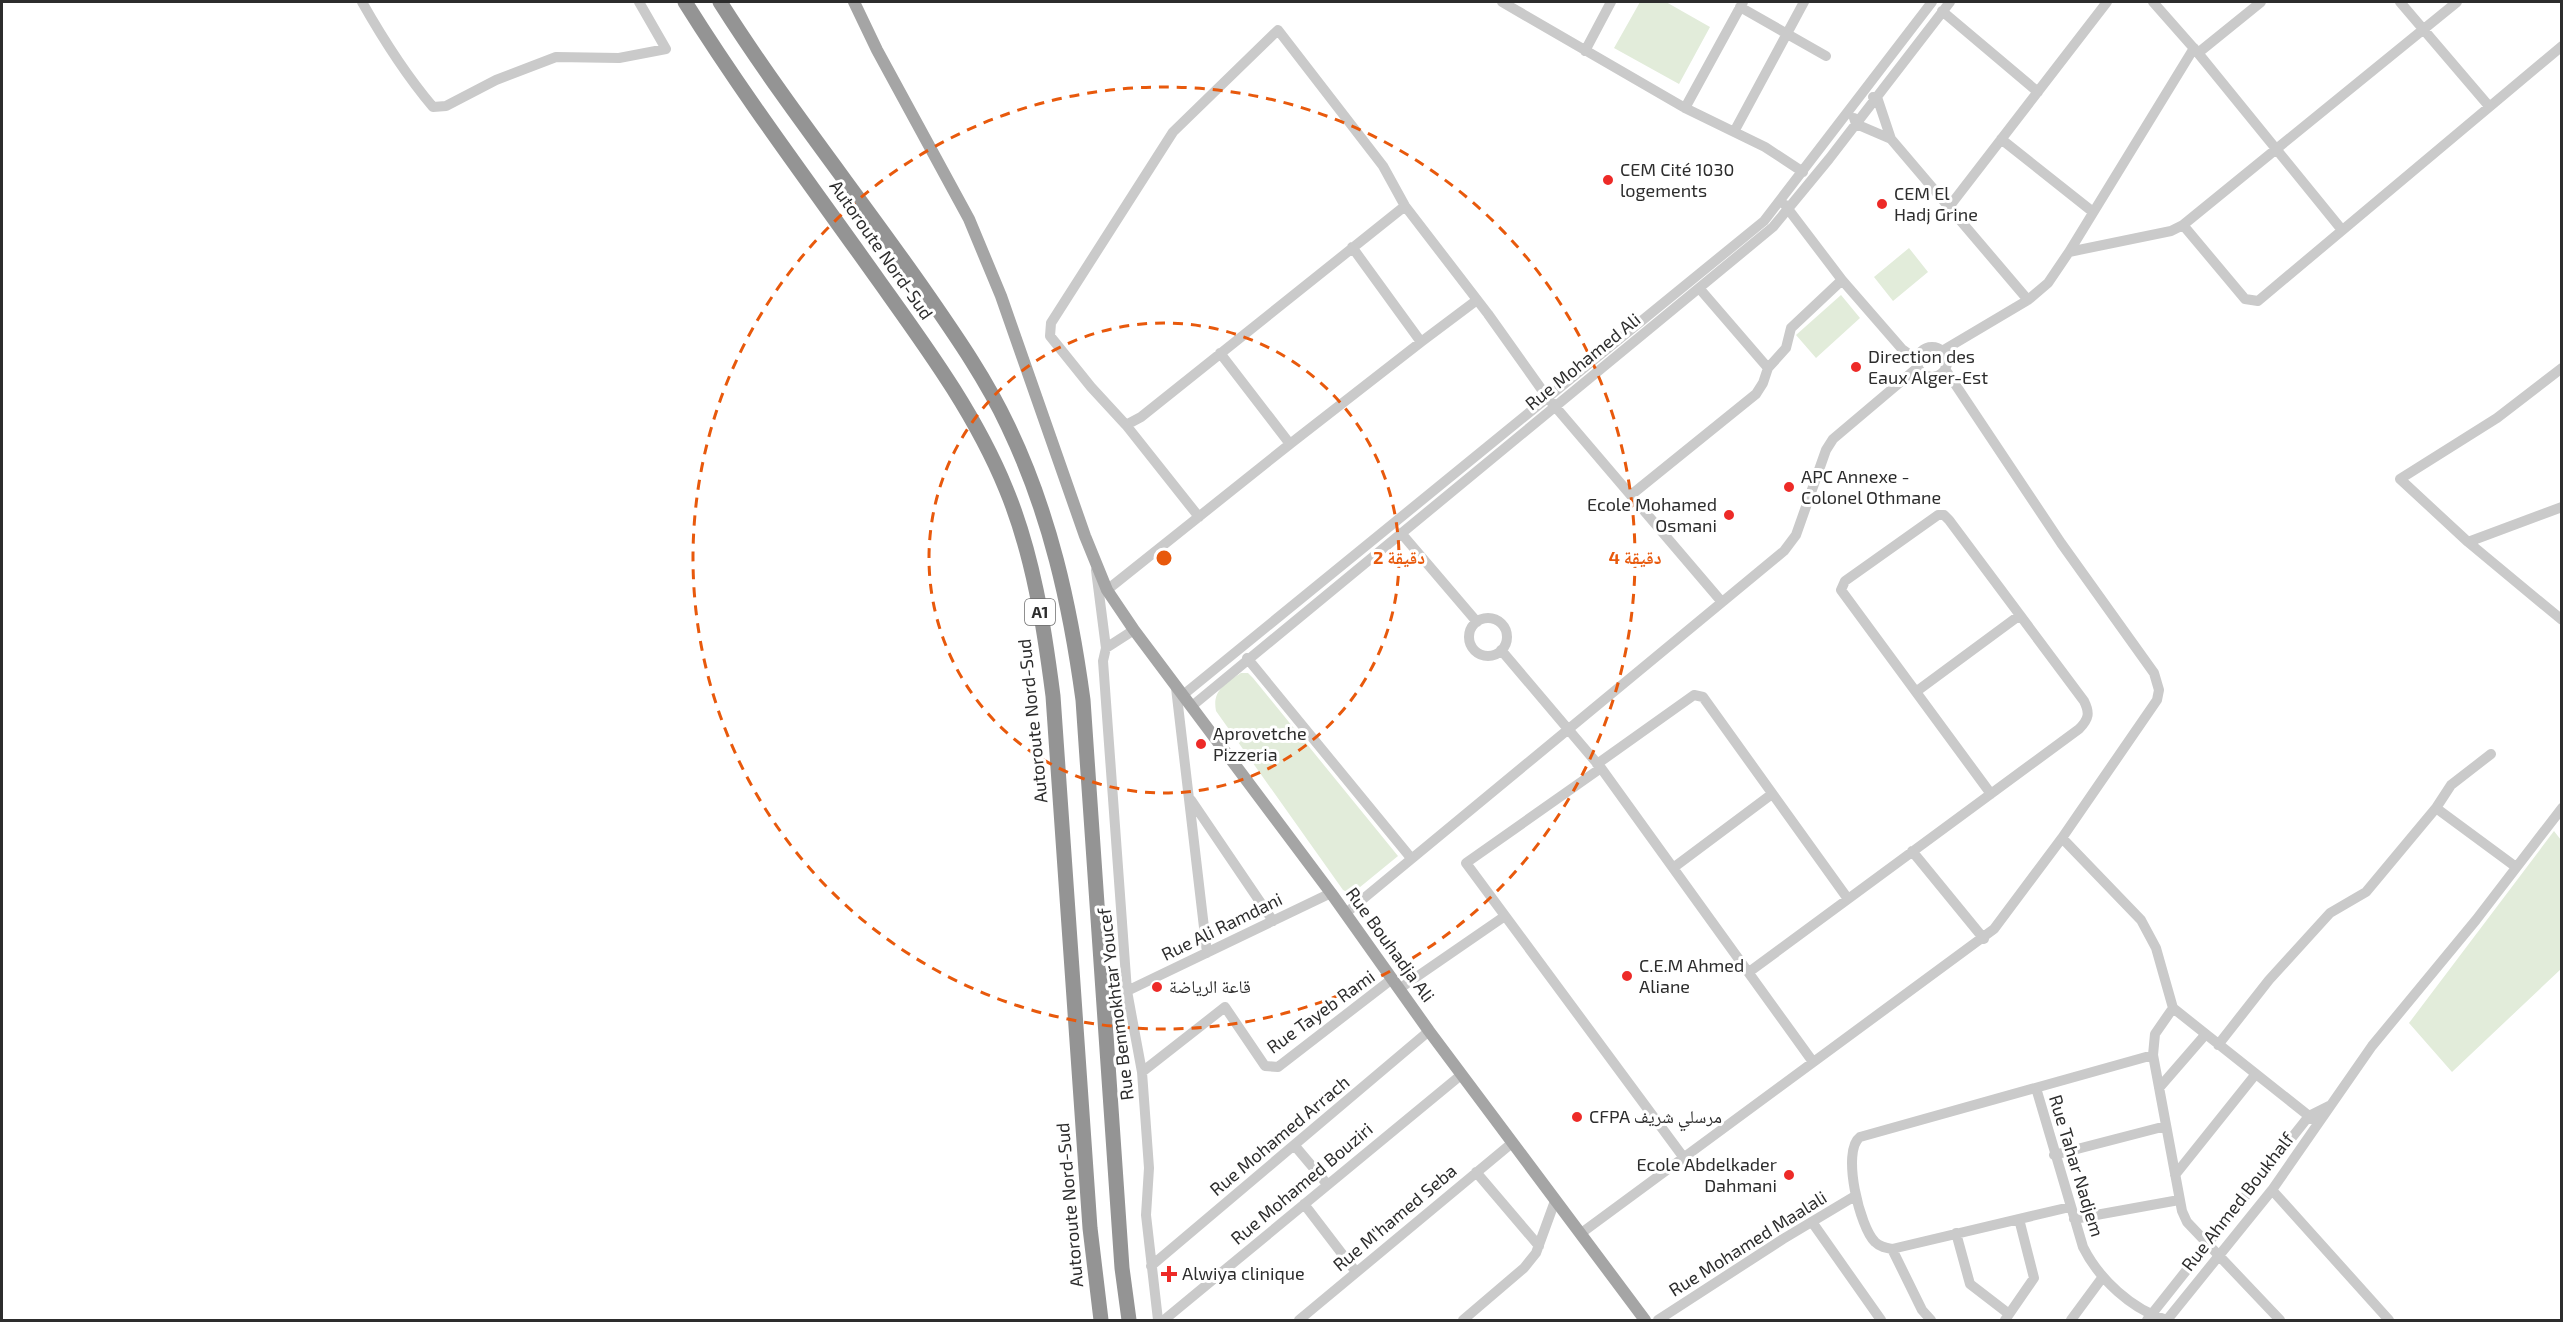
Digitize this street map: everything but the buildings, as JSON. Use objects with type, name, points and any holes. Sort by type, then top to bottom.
[{"type":"highway","name":"Autoroute Nord-Sud","points":[[685,2],[732,75],[923,343],[962,402],[1006,489],[1022,535],[1035,583],[1053,696],[1090,1228],[1101,1320]]},
{"type":"highway","name":"Autoroute Nord-Sud","points":[[720,2],[811,135],[903,260],[961,345],[1007,424],[1037,496],[1055,552],[1074,636],[1083,700],[1121,1256],[1129,1320]]},
{"type":"main road","name":"Rue Bouhadja Ali","points":[[854,2],[877,50],[969,219],[1001,296],[1107,590],[1134,630],[1346,913],[1461,1075],[1645,1320]]},
{"type":"street","points":[[362,2],[387,46],[411,81],[433,107],[446,106],[496,80],[556,57],[618,58],[666,49],[639,2]]},
{"type":"street","points":[[1502,2],[1686,108],[1766,147],[1803,172]]},
{"type":"street","points":[[1585,51],[1611,2]]},
{"type":"street","points":[[1735,130],[1804,2]]},
{"type":"street","points":[[1183,695],[1551,402],[1764,221],[1932,2]]},
{"type":"street","name":"Rue Mohamed Ali","points":[[1192,706],[1247,658],[1401,533],[1551,402],[1699,288],[1773,227],[1789,210],[1950,2]]},
{"type":"street","points":[[1949,207],[2107,2]]},
{"type":"street","points":[[2153,2],[2196,51],[2342,230]]},
{"type":"street","points":[[1942,351],[2028,300],[2048,283],[2196,51],[2261,2]]},
{"type":"street","points":[[2400,2],[2488,105]]},
{"type":"street","points":[[2069,252],[2171,231],[2182,225],[2457,2]]},
{"type":"street","points":[[1686,108],[1741,4],[1787,35],[1826,56]]},
{"type":"street","points":[[1942,11],[2038,92]]},
{"type":"street","points":[[1199,517],[1126,425],[1091,387],[1050,336],[1051,323],[1173,132],[1278,30],[1383,166],[1405,206],[1551,402],[1721,601]]},
{"type":"street","points":[[2182,225],[2245,299],[2258,301],[2488,105],[2562,46]]},
{"type":"street","points":[[1860,97],[1877,97],[1891,139],[2028,300]]},
{"type":"street","points":[[1851,110],[1856,124],[1891,139]]},
{"type":"street","points":[[2001,139],[2093,212]]},
{"type":"street","points":[[1346,913],[1791,543],[1796,535],[1826,450],[1833,439],[1917,364],[1922,350],[1937,348],[1942,351],[1947,360],[1945,369],[1937,377],[1925,376],[1917,364],[1842,280],[1781,200]]},
{"type":"street","points":[[1126,425],[1141,417],[1405,206]]},
{"type":"street","points":[[1352,247],[1421,342]]},
{"type":"street","points":[[1631,495],[1756,394],[1768,368],[1786,348],[1791,328],[1842,280]]},
{"type":"street","points":[[1699,288],[1768,368]]},
{"type":"street","points":[[1107,590],[1290,444],[1477,300]]},
{"type":"street","points":[[1220,352],[1290,444]]},
{"type":"street","points":[[2562,368],[2497,418],[2400,479],[2468,542],[2562,620]]},
{"type":"street","points":[[1580,1234],[1984,939],[2006,916],[2157,700],[2159,690],[2154,673],[2061,543],[1945,369]]},
{"type":"street","points":[[2468,542],[2562,507]]},
{"type":"street","points":[[1749,972],[1912,851],[1991,794],[2079,729],[2087,721],[2089,711],[2084,701],[1944,515],[1938,515],[1845,581],[1841,590],[1991,794]]},
{"type":"street","points":[[1401,533],[1477,622]]},
{"type":"street","name":"Rue Benmokhtar Youcef","points":[[1095,561],[1106,648],[1103,661],[1127,991],[1142,1072],[1149,1168],[1146,1215],[1158,1320]]},
{"type":"street","points":[[1917,692],[2020,615]]},
{"type":"street","points":[[1488,619],[1502,625],[1506,637],[1501,650],[1490,656],[1473,649],[1469,639],[1470,632],[1477,622],[1488,619]]},
{"type":"street","points":[[1106,648],[1134,630]]},
{"type":"street","points":[[1501,650],[1569,727],[1599,766],[1813,1062]]},
{"type":"street","points":[[1247,658],[1411,858]]},
{"type":"street","points":[[1176,684],[1207,953]]},
{"type":"street","points":[[1684,1158],[1466,863],[1694,695],[1700,695],[1848,899]]},
{"type":"street","points":[[2217,1045],[2269,980],[2322,921],[2330,913],[2366,892],[2436,808],[2451,785],[2491,754]]},
{"type":"street","points":[[1673,868],[1772,794]]},
{"type":"street","points":[[1189,797],[1273,921]]},
{"type":"street","points":[[2436,808],[2516,867]]},
{"type":"street","name":"Rue Ahmed Boukhalf","points":[[2167,1320],[2272,1190],[2372,1046],[2476,920],[2562,808]]},
{"type":"street","points":[[2062,838],[2140,920],[2156,948],[2173,1008],[2255,1075],[2319,1123]]},
{"type":"street","points":[[1912,851],[1984,939]]},
{"type":"street","name":"Rue Ali Ramdani","points":[[1127,991],[1331,893]]},
{"type":"street","points":[[1396,984],[1505,916]]},
{"type":"street","name":"Rue Tayeb Rami","points":[[1142,1072],[1225,1007],[1265,1066],[1278,1067],[1396,984]]},
{"type":"street","points":[[2173,1008],[2155,1034],[2153,1055],[2179,1200],[2187,1222],[2280,1320]]},
{"type":"street","name":"Rue Mohamed Arrach","points":[[1151,1266],[1429,1030]]},
{"type":"street","points":[[2159,1088],[2205,1035]]},
{"type":"street","points":[[2070,1207],[1892,1249],[1884,1248],[1873,1240],[1855,1196],[1851,1152],[1853,1144],[1860,1137],[2153,1055]]},
{"type":"street","name":"Rue Mohamed Bouziri","points":[[1164,1320],[1461,1075]]},
{"type":"street","points":[[2175,1175],[2255,1075]]},
{"type":"street","name":"Rue Tahar Nadjem","points":[[2036,1088],[2083,1247],[2102,1278],[2149,1318],[2167,1320]]},
{"type":"street","points":[[2149,1318],[2309,1116],[2334,1103]]},
{"type":"street","points":[[2054,1155],[2166,1126]]},
{"type":"street","name":"Rue M'hamed Seba","points":[[1299,1320],[1512,1143]]},
{"type":"street","points":[[1295,1146],[1327,1184]]},
{"type":"street","points":[[1476,1173],[1539,1246]]},
{"type":"street","points":[[2272,1190],[2389,1320]]},
{"type":"street","name":"Rue Mohamed Maalali","points":[[1658,1320],[1855,1196]]},
{"type":"street","points":[[2074,1219],[2179,1200]]},
{"type":"street","points":[[1463,1320],[1524,1268],[1539,1246],[1555,1201]]},
{"type":"street","points":[[1304,1204],[1356,1272]]},
{"type":"street","points":[[1956,1233],[1970,1284],[2007,1317],[2034,1278],[2019,1219]]},
{"type":"street","points":[[1812,1222],[1881,1320]]},
{"type":"street","points":[[1892,1249],[1922,1310],[1931,1320]]},
{"type":"street","points":[[2071,1320],[2102,1278]]},
{"type":"green space","points":[[1640,2],[1666,2],[1710,27],[1679,84],[1614,48]]},
{"type":"green space","points":[[1909,248],[1928,272],[1893,301],[1874,277]]},
{"type":"green space","points":[[1841,295],[1860,318],[1816,358],[1796,335]]},
{"type":"green space","points":[[1241,673],[1248,673],[1253,678],[1398,856],[1354,892],[1349,893],[1343,890],[1216,711],[1216,698],[1221,688]]},
{"type":"green space","points":[[2554,831],[2561,840],[2561,969],[2452,1072],[2409,1023]]},
{"type":"place","name":"CEM Cité 1030 logements","points":[[1608,180]]},
{"type":"place","name":"CEM El Hadj Grine","points":[[1882,204]]},
{"type":"place","name":"Direction des Eaux Alger-Est","points":[[1856,367]]},
{"type":"place","name":"APC Annexe - Colonel Othmane","points":[[1789,487]]},
{"type":"place","name":"Ecole Mohamed Osmani","points":[[1729,515]]},
{"type":"place","name":"Aprovetche Pizzeria","points":[[1201,744]]},
{"type":"place","name":"C.E.M Ahmed Aliane","points":[[1627,976]]},
{"type":"place","name":"قاعة الرياضة","points":[[1157,987]]},
{"type":"place","name":"CFPA مرسلي شريف","points":[[1577,1117]]},
{"type":"place","name":"Ecole Abdelkader Dahmani","points":[[1789,1175]]},
{"type":"place","name":"Alwiya clinique","points":[[1169,1274]]}]
